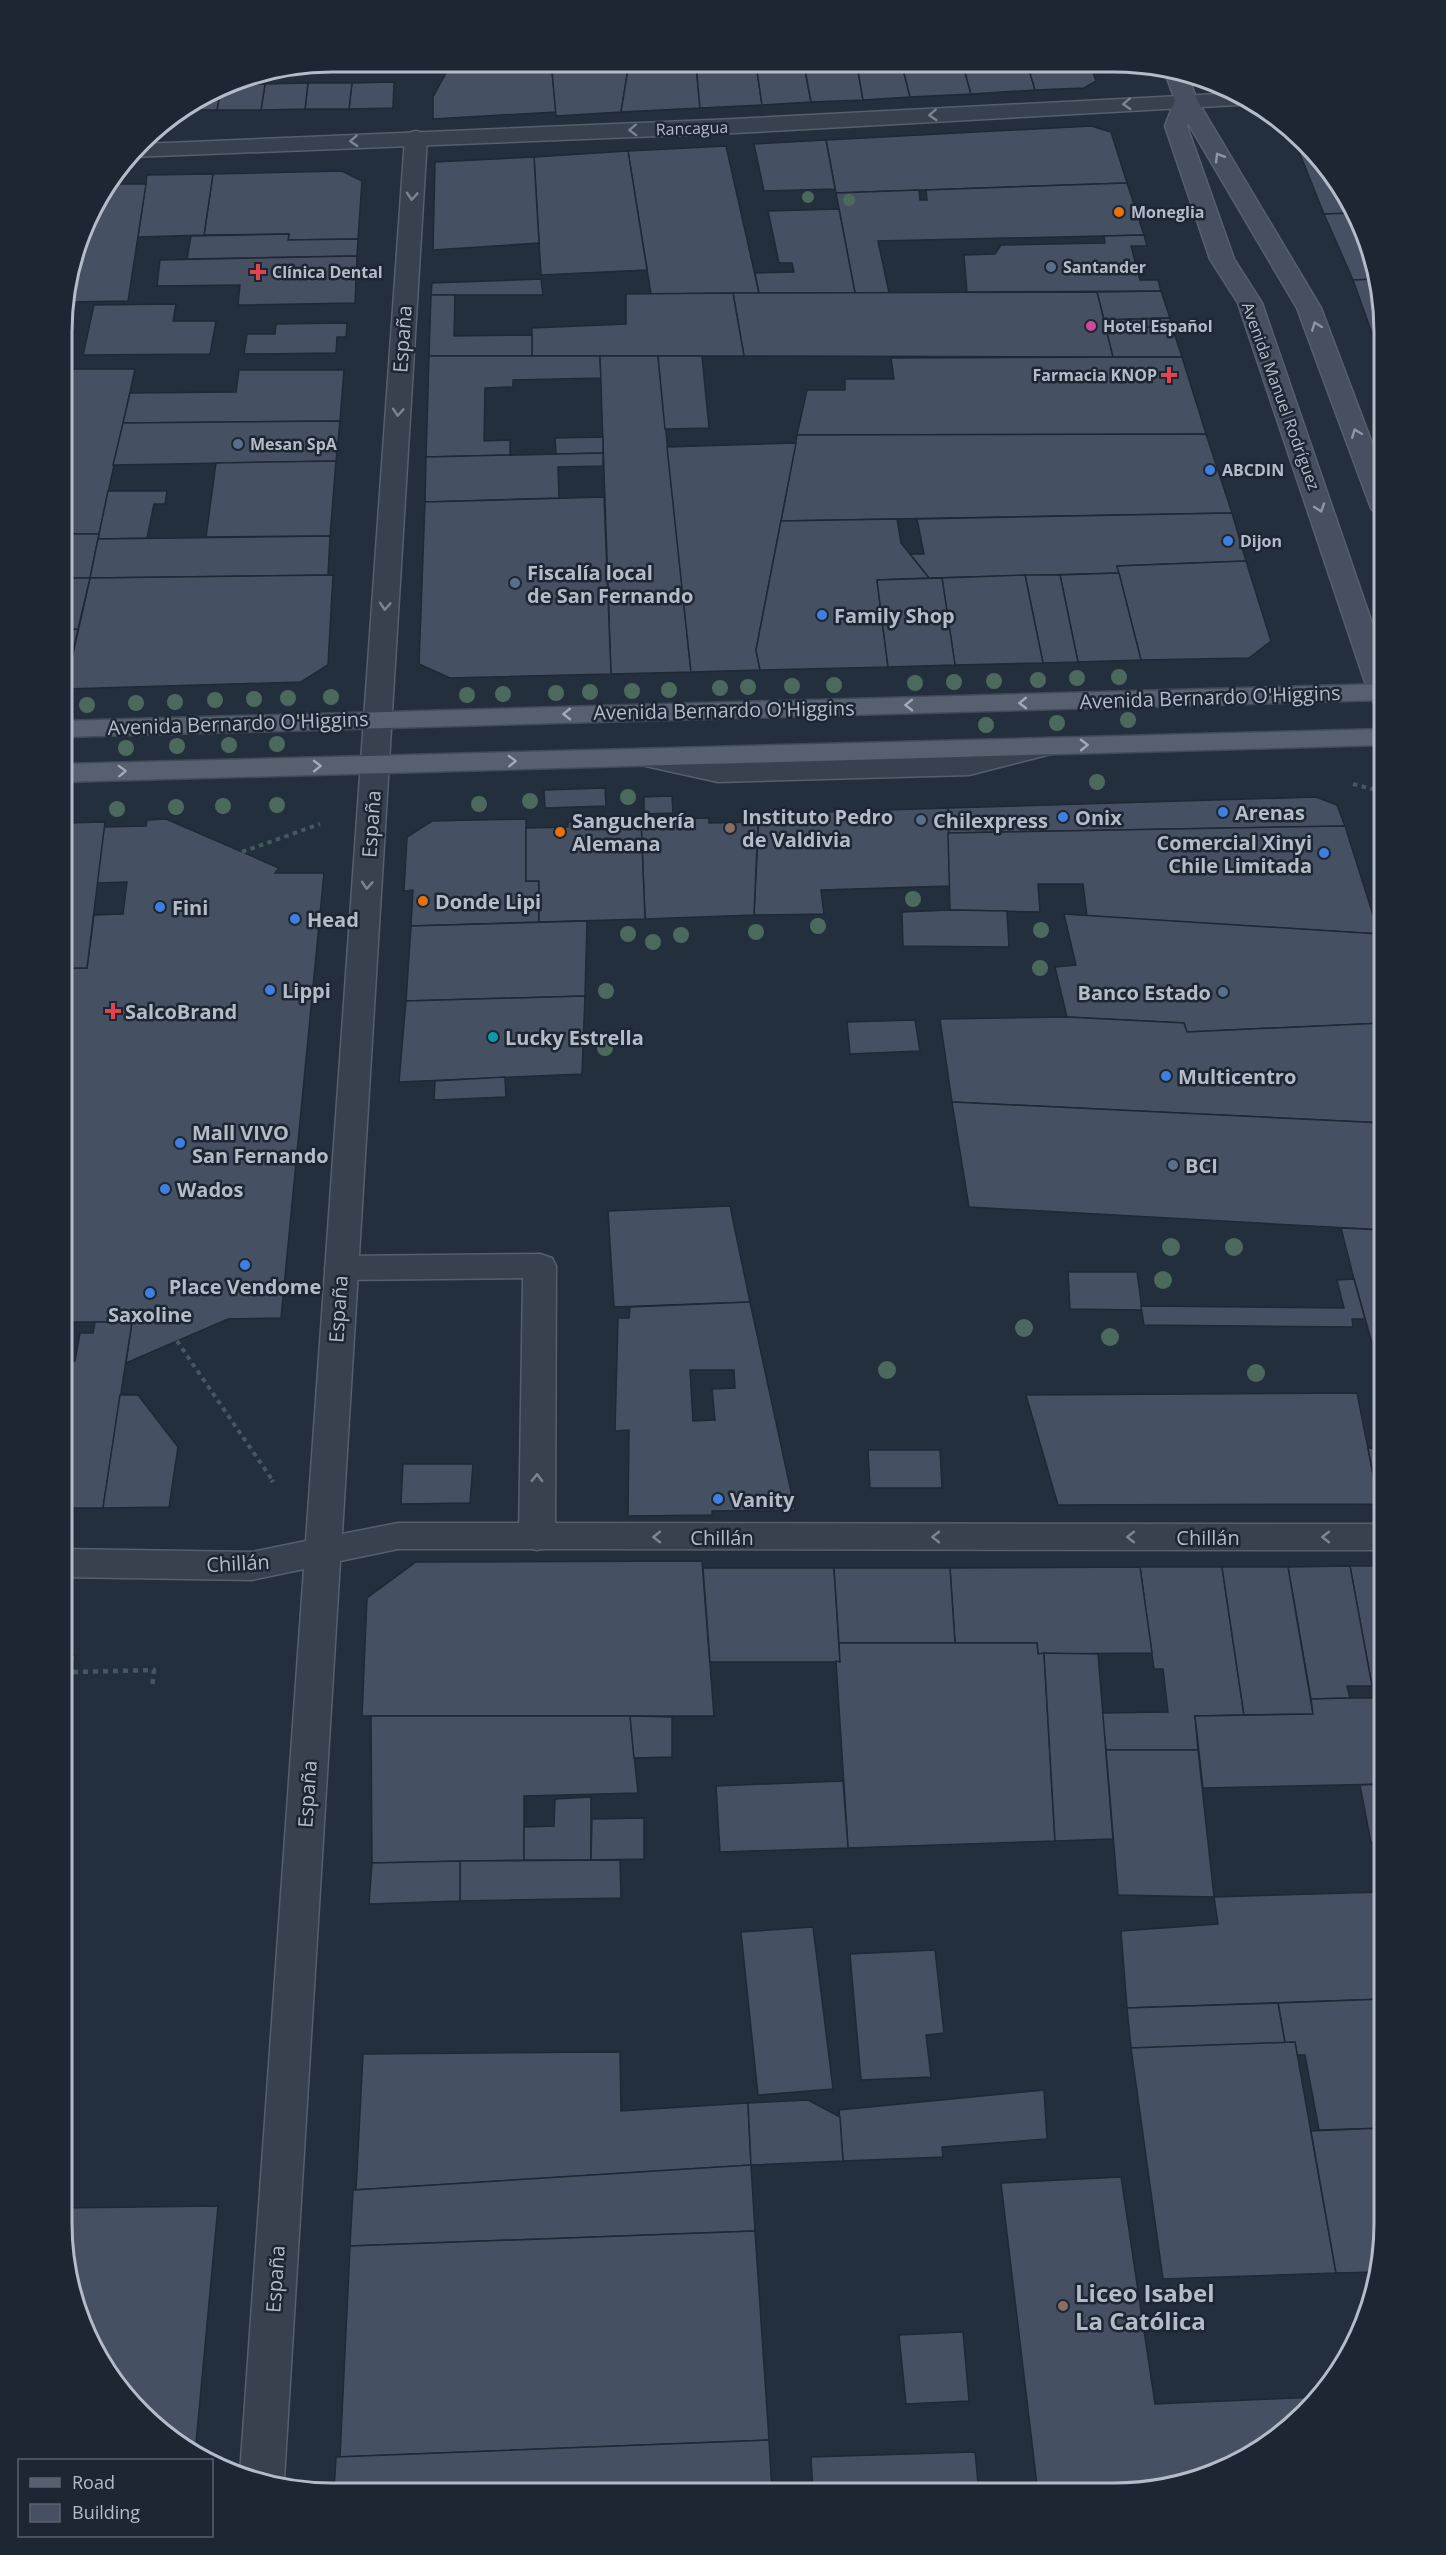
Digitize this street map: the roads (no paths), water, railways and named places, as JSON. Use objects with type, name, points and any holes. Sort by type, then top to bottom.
[{"type":"main road","points":[[1179,80],[1186,100],[1309,308],[1374,481]]},
{"type":"main road","name":"Avenida Manuel Rodríguez","points":[[1186,100],[1176,126],[1222,260],[1250,303],[1374,664]]},
{"type":"main road","name":"Avenida Bernardo O'Higgins","points":[[72,729],[377,718],[1374,693]]},
{"type":"main road","points":[[1049,746],[1374,737]]},
{"type":"main road","points":[[72,773],[642,757]]},
{"type":"street","name":"Rancagua","points":[[146,151],[735,126],[1230,99]]},
{"type":"street","name":"España","points":[[262,2473],[321,1552],[416,138]]},
{"type":"street","points":[[642,757],[718,772],[969,766],[1049,746]]},
{"type":"street","points":[[341,1268],[540,1266],[537,1537]]},
{"type":"street","name":"Chillán","points":[[72,1563],[252,1566],[398,1536],[1374,1537]]},
{"type":"place","name":"Moneglia","points":[[1119,212]]},
{"type":"place","name":"Santander","points":[[1051,267]]},
{"type":"place","name":"Clínica Dental","points":[[258,272]]},
{"type":"place","name":"Hotel Español","points":[[1091,326]]},
{"type":"place","name":"Farmacia KNOP","points":[[1169,375]]},
{"type":"place","name":"Mesan SpA","points":[[238,444]]},
{"type":"place","name":"ABCDIN","points":[[1210,470]]},
{"type":"place","name":"Dijon","points":[[1228,541]]},
{"type":"place","name":"Fiscalía local de San Fernando","points":[[515,583]]},
{"type":"place","name":"Family Shop","points":[[822,615]]},
{"type":"place","name":"Arenas","points":[[1223,812]]},
{"type":"place","name":"Onix","points":[[1063,817]]},
{"type":"place","name":"Chilexpress","points":[[921,820]]},
{"type":"place","name":"Instituto Pedro de Valdivia","points":[[730,828]]},
{"type":"place","name":"Sanguchería Alemana","points":[[560,832]]},
{"type":"place","name":"Comercial Xinyi Chile Limitada","points":[[1324,853]]},
{"type":"place","name":"Donde Lipi","points":[[423,901]]},
{"type":"place","name":"Fini","points":[[160,907]]},
{"type":"place","name":"Head","points":[[295,919]]},
{"type":"place","name":"Lippi","points":[[270,990]]},
{"type":"place","name":"Banco Estado","points":[[1223,992]]},
{"type":"place","name":"SalcoBrand","points":[[113,1011]]},
{"type":"place","name":"Lucky Estrella","points":[[493,1037]]},
{"type":"place","name":"Multicentro","points":[[1166,1076]]},
{"type":"place","name":"Mall VIVO San Fernando","points":[[180,1143]]},
{"type":"place","name":"BCI","points":[[1173,1165]]},
{"type":"place","name":"Wados","points":[[165,1189]]},
{"type":"place","name":"Place Vendome","points":[[245,1265]]},
{"type":"place","name":"Saxoline","points":[[150,1293]]},
{"type":"place","name":"Vanity","points":[[718,1499]]},
{"type":"place","name":"Liceo Isabel La Católica","points":[[1063,2306]]}]
